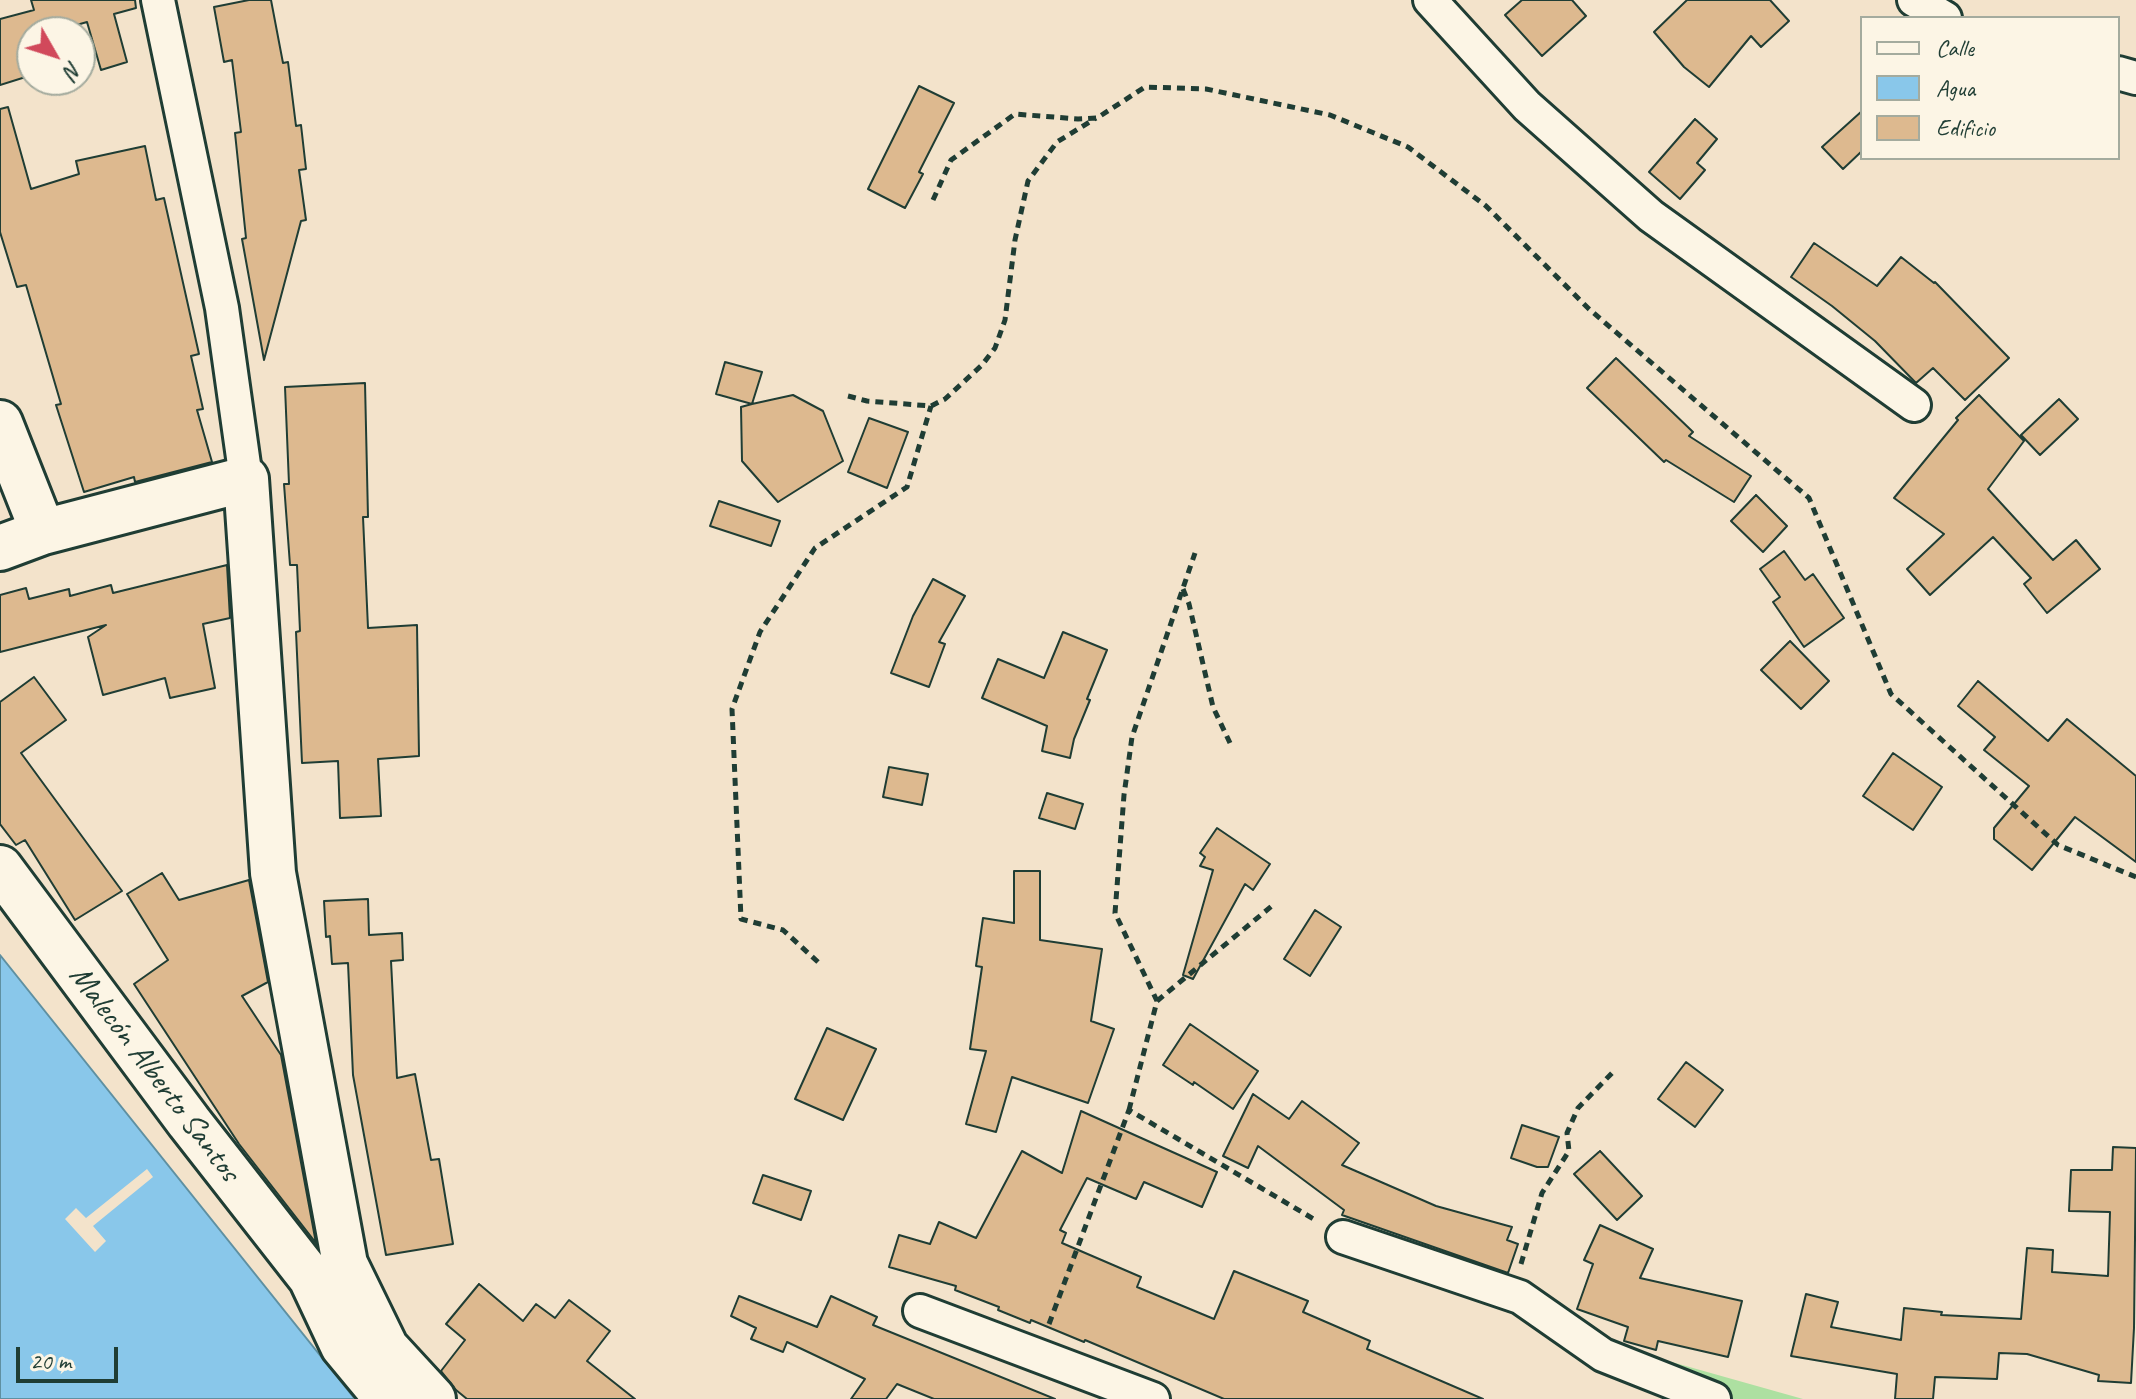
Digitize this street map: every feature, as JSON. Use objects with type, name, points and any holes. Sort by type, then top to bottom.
[{"type":"main road","points":[[0,423],[43,532]]},
{"type":"main road","points":[[0,548],[43,532],[246,479],[273,873],[328,1271],[343,1346],[387,1399]]},
{"type":"main road","name":"Malecón Alberto Santos","points":[[0,868],[189,1122],[328,1271]]},
{"type":"main road","points":[[328,1271],[386,1348],[433,1399]]},
{"type":"street","points":[[158,0],[222,308],[246,479]]},
{"type":"street","points":[[1430,0],[1527,106],[1651,216],[1914,405]]},
{"type":"street","points":[[1914,0],[1942,16]]},
{"type":"street","points":[[1343,1237],[1520,1297],[1603,1355],[1714,1399]]},
{"type":"street","points":[[920,1311],[1037,1355],[1104,1390],[1153,1399]]},
{"type":"path","points":[[848,396],[867,401],[931,406],[945,399],[973,374],[995,348],[1005,320],[1015,240],[1028,181],[1057,142],[1145,87],[1206,89],[1330,115],[1408,147],[1486,206],[1600,319],[1809,498],[1891,694],[2058,845],[2136,877]]},
{"type":"path","points":[[933,200],[951,160],[1015,114],[1097,118]]},
{"type":"path","points":[[818,962],[783,930],[741,919],[732,709],[760,632],[815,548],[907,487],[931,406]]},
{"type":"path","points":[[1157,1001],[1115,913],[1124,795],[1132,737],[1195,553]]},
{"type":"path","points":[[1183,588],[1213,707],[1230,743]]},
{"type":"path","points":[[1037,1355],[1129,1110],[1157,1001],[1273,905]]},
{"type":"path","points":[[1520,1297],[1520,1268],[1542,1193],[1569,1151],[1567,1133],[1578,1108],[1612,1073]]},
{"type":"path","points":[[1129,1110],[1343,1237]]},
{"type":"green space","points":[[1563,1306],[1622,1348],[1803,1399],[1677,1399],[1651,1392],[1553,1339]]},
{"type":"water","points":[[0,955],[355,1399],[0,1399]]},
{"type":"pier","points":[[147,1169],[153,1177],[93,1226],[106,1241],[95,1252],[65,1219],[76,1208],[86,1218]]},
{"type":"building","points":[[31,0],[135,0],[136,8],[114,14],[127,62],[101,70],[96,53],[96,16],[16,16],[16,80],[0,85],[0,19],[34,10]]},
{"type":"building","points":[[249,0],[271,0],[283,63],[288,62],[296,126],[301,125],[306,169],[299,170],[306,220],[301,221],[264,360],[242,239],[246,238],[235,133],[241,132],[232,60],[224,62],[214,7]]},
{"type":"building","points":[[1522,0],[1572,0],[1586,16],[1542,56],[1505,15]]},
{"type":"building","points":[[1687,0],[1770,0],[1789,21],[1761,47],[1751,36],[1709,87],[1684,67],[1654,32]]},
{"type":"building","points":[[919,86],[954,103],[919,172],[923,174],[905,208],[868,189]]},
{"type":"building","points":[[8,107],[31,189],[79,174],[76,161],[145,146],[156,200],[164,198],[199,354],[191,356],[203,409],[197,410],[212,462],[135,482],[134,477],[84,492],[56,405],[61,404],[26,285],[17,287],[0,232],[0,109]]},
{"type":"building","points":[[1860,113],[1860,153],[1843,169],[1822,147]]},
{"type":"building","points":[[1695,119],[1717,139],[1697,163],[1705,170],[1680,199],[1649,172]]},
{"type":"building","points":[[1814,243],[1877,286],[1901,257],[1935,282],[2009,358],[1965,400],[1933,368],[1916,383],[1875,341],[1791,277]]},
{"type":"building","points":[[1616,358],[1693,432],[1689,436],[1751,476],[1734,502],[1666,460],[1664,462],[1587,388]]},
{"type":"building","points":[[725,362],[762,372],[752,404],[716,394]]},
{"type":"building","points":[[365,383],[368,517],[363,517],[368,628],[417,625],[419,756],[378,759],[381,816],[340,818],[338,761],[302,763],[296,632],[300,631],[297,565],[290,565],[284,484],[289,484],[285,387]]},
{"type":"building","points":[[793,395],[823,411],[843,461],[778,502],[742,461],[741,407]]},
{"type":"building","points":[[1979,395],[2024,441],[1988,489],[2053,560],[2076,540],[2100,569],[2047,613],[2024,584],[2031,578],[1993,537],[1930,595],[1907,569],[1944,534],[1894,498],[1958,420],[1956,418]]},
{"type":"building","points":[[2059,399],[2078,419],[2040,455],[2021,435]]},
{"type":"building","points":[[869,418],[908,432],[887,488],[848,472]]},
{"type":"building","points":[[1756,495],[1787,526],[1763,552],[1731,521]]},
{"type":"building","points":[[719,501],[780,521],[771,546],[710,526]]},
{"type":"building","points":[[1784,551],[1805,580],[1813,574],[1844,618],[1804,647],[1773,602],[1780,597],[1760,569]]},
{"type":"building","points":[[227,565],[230,618],[203,624],[215,688],[170,698],[165,678],[103,695],[88,637],[106,625],[0,652],[0,595],[26,588],[29,599],[69,589],[70,596],[111,585],[113,593]]},
{"type":"building","points":[[933,579],[965,596],[939,642],[945,644],[929,687],[891,673],[913,616]]},
{"type":"building","points":[[1063,632],[1107,650],[1087,699],[1090,700],[1074,739],[1070,758],[1042,751],[1047,726],[982,698],[998,659],[1044,678]]},
{"type":"building","points":[[1790,641],[1829,681],[1801,709],[1761,670]]},
{"type":"building","points":[[34,677],[66,720],[21,753],[122,891],[75,920],[25,840],[16,845],[0,824],[0,702]]},
{"type":"building","points":[[1978,681],[2048,741],[2067,719],[2136,776],[2136,862],[2075,817],[2032,870],[1994,839],[1994,828],[2029,786],[1984,750],[1995,737],[1958,706]]},
{"type":"building","points":[[1893,753],[1942,787],[1913,830],[1863,796]]},
{"type":"building","points":[[889,767],[928,774],[922,805],[883,797]]},
{"type":"building","points":[[1047,793],[1083,804],[1075,829],[1039,818]]},
{"type":"building","points":[[1217,828],[1270,864],[1253,890],[1245,884],[1193,979],[1183,975],[1213,870],[1200,866],[1205,857],[1200,853]]},
{"type":"building","points":[[1014,871],[1040,871],[1040,940],[1102,949],[1091,1021],[1114,1029],[1088,1103],[1012,1077],[996,1132],[966,1124],[986,1051],[970,1049],[982,967],[976,966],[983,918],[1014,923]]},
{"type":"building","points":[[162,873],[179,900],[249,880],[268,982],[242,996],[281,1055],[316,1243],[239,1144],[134,984],[168,960],[127,894]]},
{"type":"building","points":[[368,899],[369,935],[402,933],[403,960],[391,961],[397,1078],[415,1074],[431,1160],[439,1159],[453,1244],[386,1255],[353,1075],[348,963],[332,964],[330,936],[326,937],[324,901]]},
{"type":"building","points":[[1315,910],[1341,927],[1310,976],[1284,959]]},
{"type":"building","points":[[1190,1024],[1258,1071],[1233,1109],[1163,1065]]},
{"type":"building","points":[[827,1028],[876,1049],[843,1120],[795,1099]]},
{"type":"building","points":[[1686,1062],[1723,1090],[1695,1127],[1658,1099]]},
{"type":"building","points":[[1253,1094],[1289,1119],[1302,1101],[1359,1143],[1342,1165],[1436,1206],[1512,1227],[1507,1240],[1518,1244],[1508,1273],[1342,1215],[1344,1210],[1258,1146],[1248,1168],[1223,1156]]},
{"type":"building","points":[[1081,1111],[1217,1172],[1202,1207],[1144,1182],[1136,1199],[1087,1178],[1060,1230],[1066,1233],[1062,1243],[1141,1277],[1137,1287],[1214,1319],[1234,1271],[1308,1301],[1303,1312],[1370,1341],[1367,1349],[1483,1399],[1224,1399],[1085,1340],[998,1310],[999,1307],[955,1290],[956,1286],[889,1267],[899,1235],[930,1244],[939,1222],[976,1238],[1022,1151],[1062,1173]]},
{"type":"building","points":[[1522,1125],[1559,1137],[1548,1167],[1537,1167],[1511,1158]]},
{"type":"building","points":[[2113,1147],[2136,1148],[2131,1383],[2098,1381],[2099,1375],[2027,1354],[1999,1353],[1997,1379],[1935,1377],[1933,1399],[1895,1399],[1897,1374],[1791,1356],[1806,1294],[1838,1302],[1831,1327],[1901,1340],[1904,1308],[1942,1312],[1941,1315],[2021,1319],[2027,1248],[2053,1250],[2052,1272],[2108,1276],[2110,1212],[2069,1211],[2071,1170],[2112,1170]]},
{"type":"building","points":[[1600,1151],[1642,1196],[1617,1220],[1574,1174]]},
{"type":"building","points":[[763,1175],[811,1191],[801,1220],[753,1203]]},
{"type":"building","points":[[1600,1225],[1653,1249],[1640,1278],[1742,1301],[1728,1357],[1658,1341],[1656,1350],[1624,1341],[1628,1327],[1577,1309],[1593,1264],[1584,1260]]},
{"type":"building","points":[[479,1284],[523,1321],[536,1304],[555,1318],[569,1300],[610,1331],[587,1361],[635,1399],[467,1399],[441,1371],[465,1340],[446,1324]]},
{"type":"building","points":[[739,1296],[817,1327],[831,1296],[877,1317],[873,1325],[1055,1399],[934,1399],[897,1384],[886,1399],[851,1399],[865,1379],[787,1342],[783,1352],[751,1339],[756,1328],[731,1316]]}]
